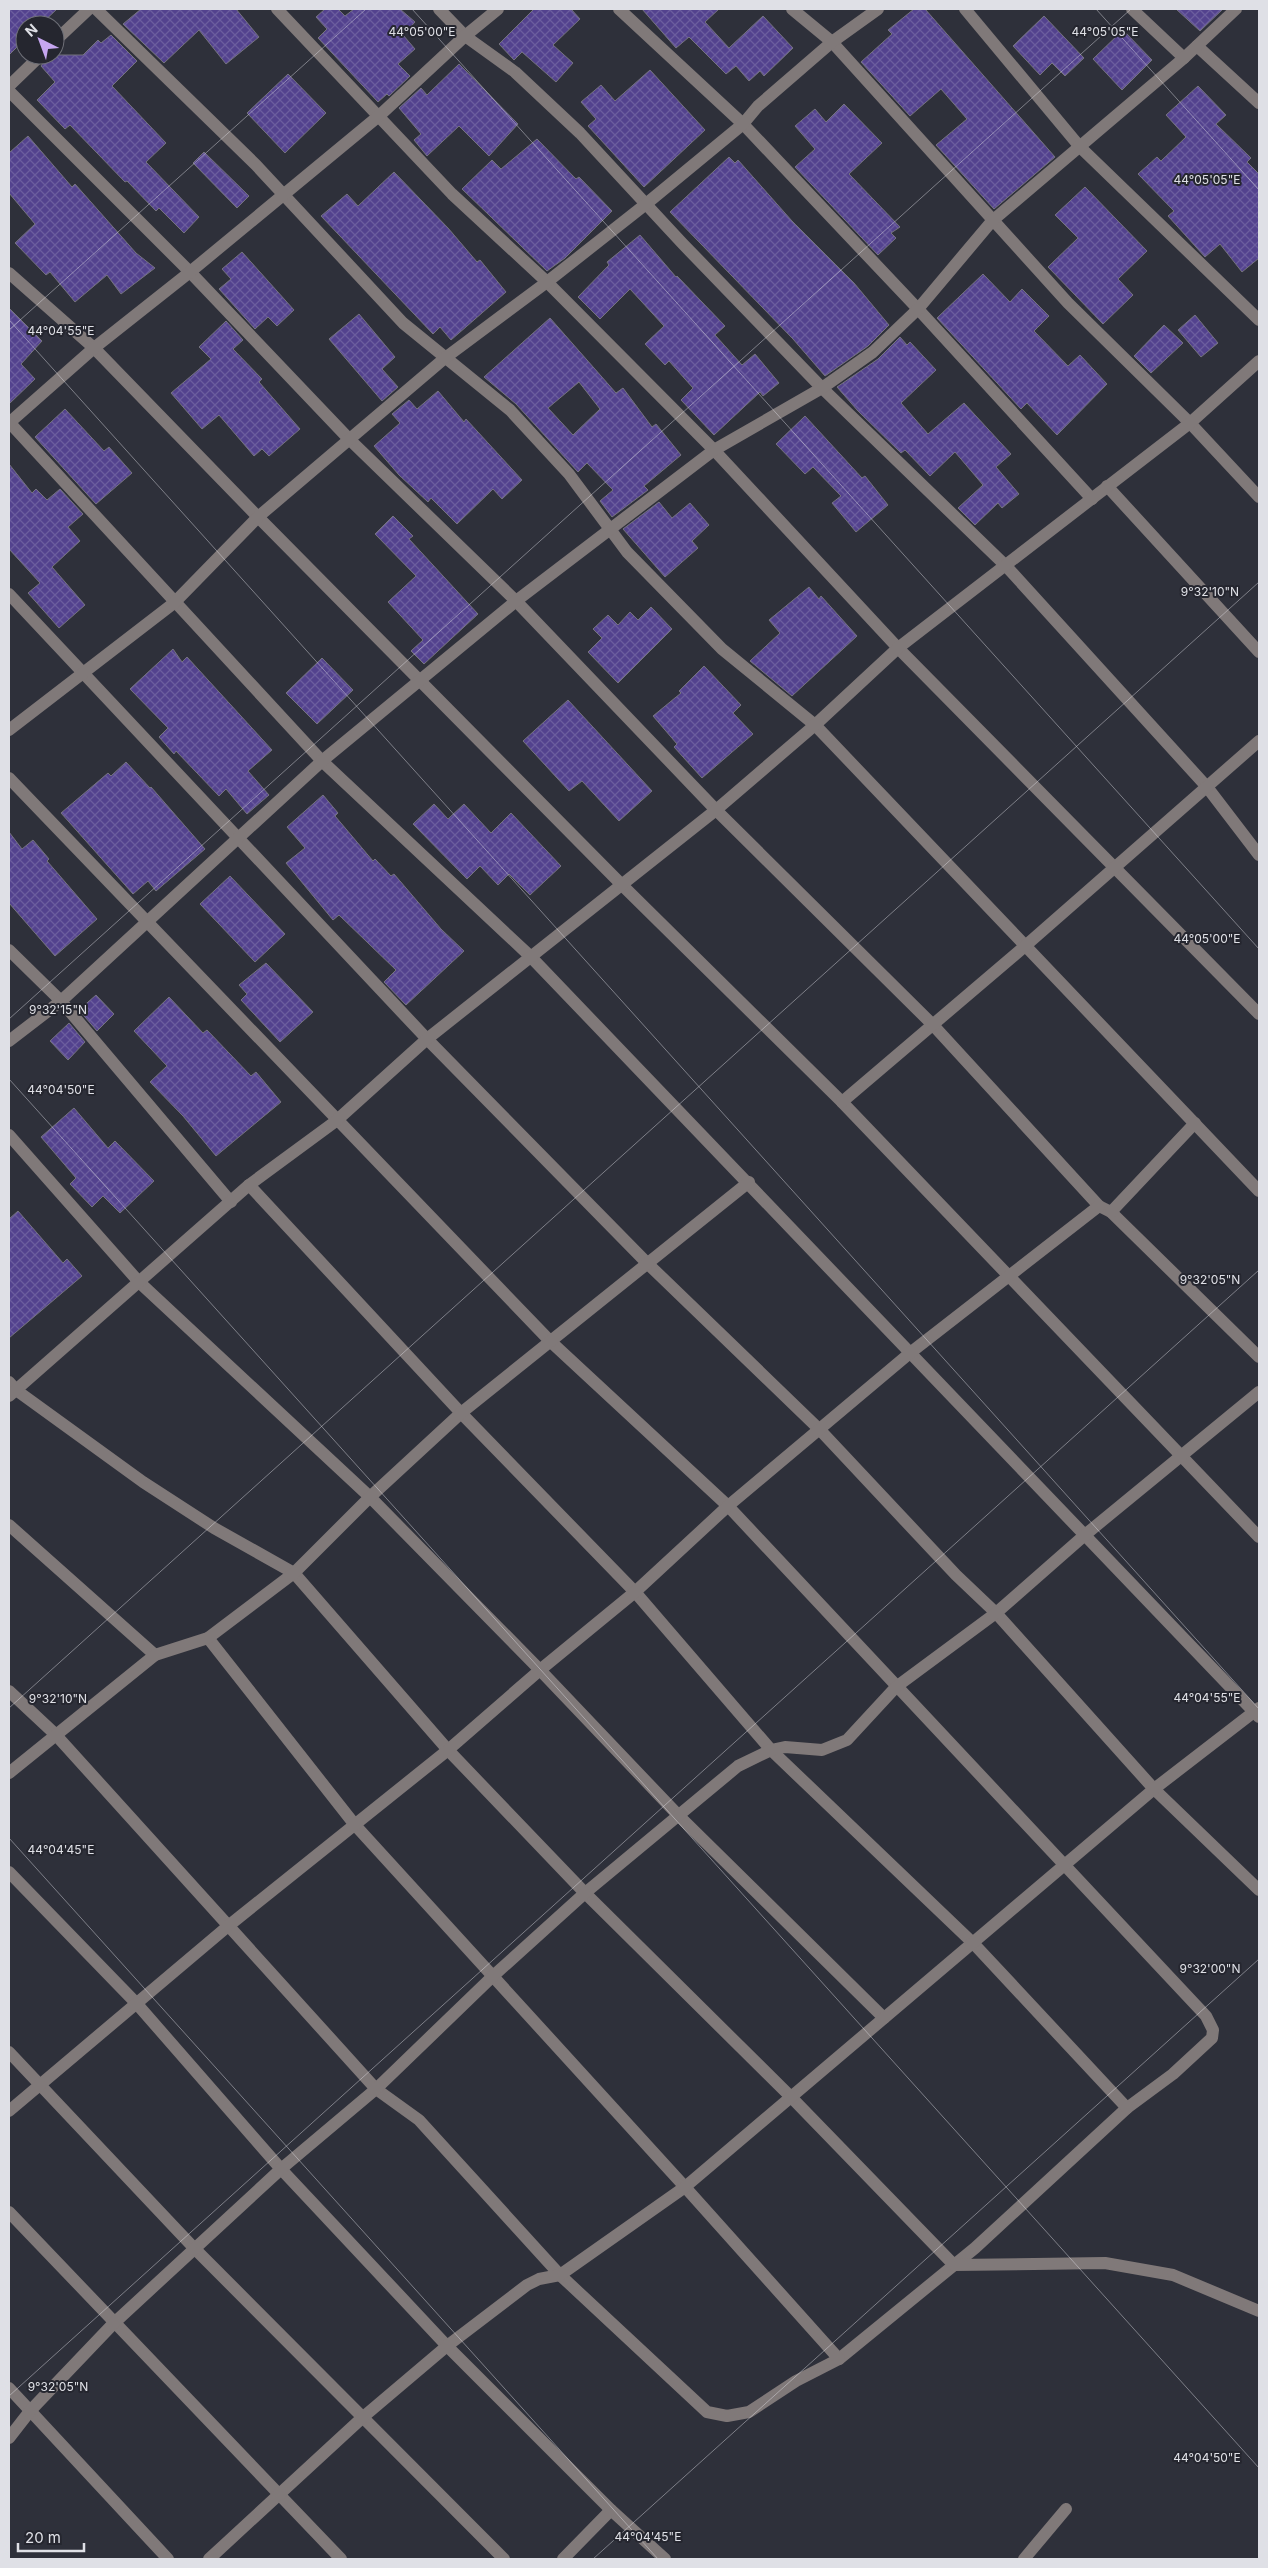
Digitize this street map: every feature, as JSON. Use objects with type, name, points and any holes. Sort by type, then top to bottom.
[{"type":"street","points":[[65,32],[89,9]]},
{"type":"street","points":[[96,9],[283,194],[403,322],[510,410],[569,474],[626,552],[722,649],[815,725],[1024,947],[1259,1191]]},
{"type":"street","points":[[277,9],[380,115],[452,194],[547,282],[714,450],[898,648],[1259,1014]]},
{"type":"street","points":[[439,9],[465,36],[529,85],[604,156],[646,204],[822,388],[1006,566],[1207,787],[1259,855]]},
{"type":"street","points":[[210,2559],[362,2418],[447,2346],[527,2285],[539,2279],[560,2275],[686,2187],[1154,1789],[1258,1713],[530,956],[322,761],[174,603],[9,422],[94,348],[190,272],[380,115],[465,36],[498,9]]},
{"type":"street","points":[[618,9],[743,124],[918,309],[1092,499]]},
{"type":"street","points":[[792,9],[832,42],[1068,303],[1190,423],[1259,497]]},
{"type":"street","points":[[9,730],[174,603],[258,517],[445,358],[547,282],[646,204],[743,124],[758,106],[832,42],[878,9]]},
{"type":"street","points":[[965,9],[1080,146],[1259,320]]},
{"type":"street","points":[[1132,9],[1184,58]]},
{"type":"street","points":[[9,1041],[61,1001],[236,838],[322,761],[516,601],[714,450],[822,388],[873,352],[918,309],[992,221],[1184,58],[1236,9]]},
{"type":"street","points":[[1197,46],[1259,103]]},
{"type":"street","points":[[9,86],[31,65]]},
{"type":"street","points":[[9,91],[190,272],[349,439],[516,601],[716,810],[933,1025],[1099,1206],[1111,1212],[1259,1357]]},
{"type":"street","points":[[9,273],[94,348],[258,517],[622,884],[842,1102],[1259,1537]]},
{"type":"street","points":[[1259,361],[1190,423],[898,648],[815,725],[716,810],[427,1039],[336,1121],[249,1185],[139,1282],[11,1389],[143,1482],[214,1528],[294,1573],[448,1750],[585,1894],[792,2098],[954,2265],[1105,2263],[1173,2275],[1259,2310]]},
{"type":"street","points":[[1107,486],[1259,652]]},
{"type":"street","points":[[9,594],[81,673],[427,1039],[647,1263],[820,1430],[956,1575],[996,1612],[1154,1789],[1259,1890]]},
{"type":"street","points":[[842,1102],[1024,947],[1113,866],[1259,741]]},
{"type":"street","points":[[9,778],[336,1121],[550,1341],[728,1506],[1206,2016],[1214,2030],[1212,2038],[1173,2074],[1127,2108],[954,2265],[839,2359],[796,2381],[749,2412],[727,2416],[707,2412],[560,2275],[444,2144],[419,2120],[376,2089],[227,1927],[54,1734],[9,1690]]},
{"type":"street","points":[[9,950],[61,1001],[231,1202]]},
{"type":"street","points":[[1111,1212],[1195,1123]]},
{"type":"street","points":[[9,1135],[139,1282],[370,1497],[540,1670],[678,1816],[884,2018]]},
{"type":"street","points":[[9,1773],[54,1734],[155,1655],[208,1638],[294,1573],[370,1497],[461,1413],[749,1182]]},
{"type":"street","points":[[249,1185],[461,1413],[635,1592],[771,1750],[974,1944],[1127,2108]]},
{"type":"street","points":[[9,2111],[227,1927],[448,1750],[540,1670],[635,1592],[728,1506],[910,1353],[1099,1206]]},
{"type":"street","points":[[9,2438],[30,2411],[113,2324],[194,2248],[281,2169],[376,2089],[492,1977],[585,1894],[678,1816],[738,1766],[771,1750],[785,1747],[822,1750],[846,1740],[896,1687],[996,1612],[1086,1534],[1259,1392]]},
{"type":"street","points":[[9,1525],[155,1655]]},
{"type":"street","points":[[208,1638],[355,1825],[686,2187],[839,2359]]},
{"type":"street","points":[[9,1872],[137,2004],[281,2169],[447,2346],[612,2510],[665,2559]]},
{"type":"street","points":[[9,2052],[194,2248],[504,2559]]},
{"type":"street","points":[[9,2212],[113,2324],[341,2559]]},
{"type":"street","points":[[9,2388],[168,2559]]},
{"type":"street","points":[[1024,2559],[1066,2509]]},
{"type":"street","points":[[563,2559],[612,2510]]},
{"type":"building","points":[[9,9],[57,9],[51,15],[15,15],[15,49],[9,55]]},
{"type":"building","points":[[141,9],[236,9],[259,37],[226,64],[199,30],[164,63],[123,24]]},
{"type":"building","points":[[325,9],[338,9],[345,16],[354,9],[400,9],[415,22],[403,35],[415,49],[398,64],[410,76],[389,96],[387,94],[378,102],[318,38],[327,29],[316,17]]},
{"type":"building","points":[[534,9],[571,9],[580,19],[553,45],[573,63],[556,82],[522,52],[514,60],[499,44]]},
{"type":"building","points":[[642,9],[719,9],[705,22],[729,48],[763,16],[793,48],[764,76],[760,71],[749,81],[736,66],[726,74],[689,37],[676,48]]},
{"type":"building","points":[[914,9],[925,9],[1055,157],[994,209],[936,145],[967,119],[941,89],[910,116],[861,62],[892,34],[888,30]]},
{"type":"building","points":[[1176,9],[1223,9],[1200,31]]},
{"type":"building","points":[[1044,16],[1084,58],[1065,76],[1052,63],[1040,75],[1013,46]]},
{"type":"building","points":[[1123,30],[1152,60],[1122,90],[1093,59]]},
{"type":"building","points":[[111,35],[137,61],[112,86],[166,143],[146,162],[199,217],[184,233],[159,208],[156,211],[127,181],[125,182],[70,125],[65,129],[37,100],[55,82],[42,65],[65,65],[65,55],[83,55],[98,40],[101,43]]},
{"type":"building","points":[[459,64],[518,124],[489,156],[459,126],[427,156],[414,140],[421,134],[399,108],[421,88],[427,95]]},
{"type":"building","points":[[650,70],[705,130],[644,187],[588,126],[596,119],[581,102],[601,85],[615,101]]},
{"type":"building","points":[[288,74],[326,113],[285,153],[247,113]]},
{"type":"building","points":[[1198,86],[1226,115],[1216,124],[1251,158],[1247,162],[1259,174],[1259,258],[1242,272],[1220,244],[1205,257],[1168,216],[1174,211],[1138,174],[1157,157],[1161,161],[1186,137],[1166,115]]},
{"type":"building","points":[[844,104],[882,143],[849,174],[900,227],[891,233],[896,238],[878,255],[795,167],[815,149],[795,126],[815,109],[826,122]]},
{"type":"building","points":[[28,136],[72,187],[75,184],[136,253],[155,268],[121,294],[107,275],[75,302],[50,272],[46,275],[15,243],[35,224],[9,193],[9,153]]},
{"type":"building","points":[[537,139],[576,179],[579,177],[612,211],[565,258],[547,271],[462,189],[492,160],[501,169]]},
{"type":"building","points":[[204,152],[249,196],[237,208],[193,163]]},
{"type":"building","points":[[729,157],[735,163],[738,160],[792,221],[854,283],[889,325],[868,346],[825,376],[793,339],[670,212]]},
{"type":"building","points":[[394,172],[448,228],[477,262],[480,260],[506,292],[451,340],[440,327],[433,334],[321,216],[347,194],[358,206]]},
{"type":"building","points":[[1085,187],[1147,251],[1118,279],[1133,295],[1103,324],[1048,267],[1078,238],[1055,215]]},
{"type":"building","points":[[640,235],[676,277],[725,326],[715,335],[742,365],[755,354],[779,383],[763,396],[760,392],[714,435],[681,400],[693,388],[669,361],[665,365],[645,344],[664,326],[630,289],[600,319],[578,297],[609,265],[607,262]]},
{"type":"building","points":[[242,252],[294,310],[277,326],[268,317],[255,329],[219,289],[231,279],[222,269]]},
{"type":"building","points":[[983,274],[1010,302],[1022,289],[1049,316],[1034,331],[1068,366],[1080,355],[1107,384],[1057,435],[1027,403],[1021,409],[937,318]]},
{"type":"building","points":[[9,308],[42,341],[21,364],[35,379],[9,404]]},
{"type":"building","points":[[359,314],[395,357],[382,369],[398,387],[382,401],[329,339]]},
{"type":"building","points":[[1195,315],[1218,343],[1201,357],[1178,330]]},
{"type":"building","points":[[550,318],[616,393],[623,388],[652,427],[656,424],[681,455],[644,486],[648,490],[612,517],[600,501],[613,490],[587,463],[578,472],[516,404],[484,377]],"holes":[[[579,382],[600,409],[573,435],[548,408]]]},
{"type":"building","points":[[226,321],[243,340],[233,349],[262,379],[259,382],[300,429],[269,456],[262,449],[254,456],[219,415],[202,429],[171,393],[211,359],[199,347]]},
{"type":"building","points":[[1164,325],[1183,343],[1151,373],[1134,356]]},
{"type":"building","points":[[900,337],[907,345],[910,342],[936,370],[901,403],[928,434],[964,403],[1011,454],[996,467],[1019,494],[1002,508],[998,503],[975,525],[958,508],[983,485],[955,452],[930,476],[905,450],[901,453],[858,411],[837,387],[878,359]]},
{"type":"building","points":[[438,391],[464,422],[466,419],[522,480],[502,499],[493,489],[457,524],[431,498],[428,502],[399,475],[374,446],[400,423],[392,414],[409,400],[417,409]]},
{"type":"building","points":[[65,409],[104,451],[109,447],[132,473],[96,504],[35,437]]},
{"type":"building","points":[[805,416],[862,478],[865,476],[888,505],[856,532],[832,503],[841,496],[813,467],[805,474],[776,444]]},
{"type":"building","points":[[9,464],[32,493],[36,489],[47,500],[60,489],[83,514],[68,527],[80,541],[52,567],[85,605],[59,628],[28,593],[40,583],[9,549]]},
{"type":"building","points":[[659,502],[672,518],[690,503],[709,525],[692,541],[698,548],[665,577],[623,529]]},
{"type":"building","points":[[393,516],[413,536],[409,539],[478,614],[424,664],[411,651],[423,640],[388,602],[416,576],[375,534]]},
{"type":"building","points":[[809,587],[819,599],[821,596],[857,636],[792,696],[750,661],[780,633],[769,620]]},
{"type":"building","points":[[651,607],[672,629],[618,683],[588,652],[602,638],[593,629],[608,615],[618,625],[630,612],[638,620]]},
{"type":"building","points":[[173,649],[182,662],[187,657],[272,750],[248,771],[269,795],[247,814],[226,789],[219,796],[176,751],[174,754],[159,737],[168,728],[130,689]]},
{"type":"building","points":[[322,658],[353,690],[317,724],[286,693]]},
{"type":"building","points":[[704,666],[741,705],[733,713],[753,734],[702,778],[674,747],[677,744],[653,716],[681,693],[679,691]]},
{"type":"building","points":[[568,700],[652,791],[619,821],[582,781],[569,791],[523,741]]},
{"type":"building","points":[[126,762],[151,787],[205,849],[156,891],[148,881],[133,894],[61,813],[108,773],[111,776]]},
{"type":"building","points":[[323,795],[338,813],[335,816],[373,861],[375,859],[391,876],[394,874],[441,929],[464,951],[406,1005],[384,982],[396,970],[339,915],[333,920],[286,863],[305,848],[287,827]]},
{"type":"building","points":[[434,804],[448,819],[464,804],[491,833],[511,813],[561,866],[530,895],[509,874],[498,885],[480,866],[467,879],[413,824]]},
{"type":"building","points":[[9,832],[22,849],[33,840],[49,859],[47,861],[97,919],[55,956],[9,903]]},
{"type":"building","points":[[230,876],[285,934],[255,962],[200,904]]},
{"type":"building","points":[[266,963],[313,1012],[280,1042],[241,1000],[247,994],[239,985]]},
{"type":"building","points":[[96,995],[114,1014],[97,1031],[79,1010]]},
{"type":"building","points":[[169,997],[203,1033],[207,1030],[251,1076],[256,1072],[281,1102],[216,1156],[183,1116],[150,1082],[167,1066],[134,1031]]},
{"type":"building","points":[[69,1023],[85,1042],[68,1060],[50,1041]]},
{"type":"building","points":[[74,1108],[108,1148],[115,1141],[154,1181],[120,1213],[103,1196],[92,1207],[70,1184],[76,1178],[41,1137]]},
{"type":"building","points":[[18,1211],[63,1263],[67,1259],[82,1276],[9,1338],[9,1219]]}]
